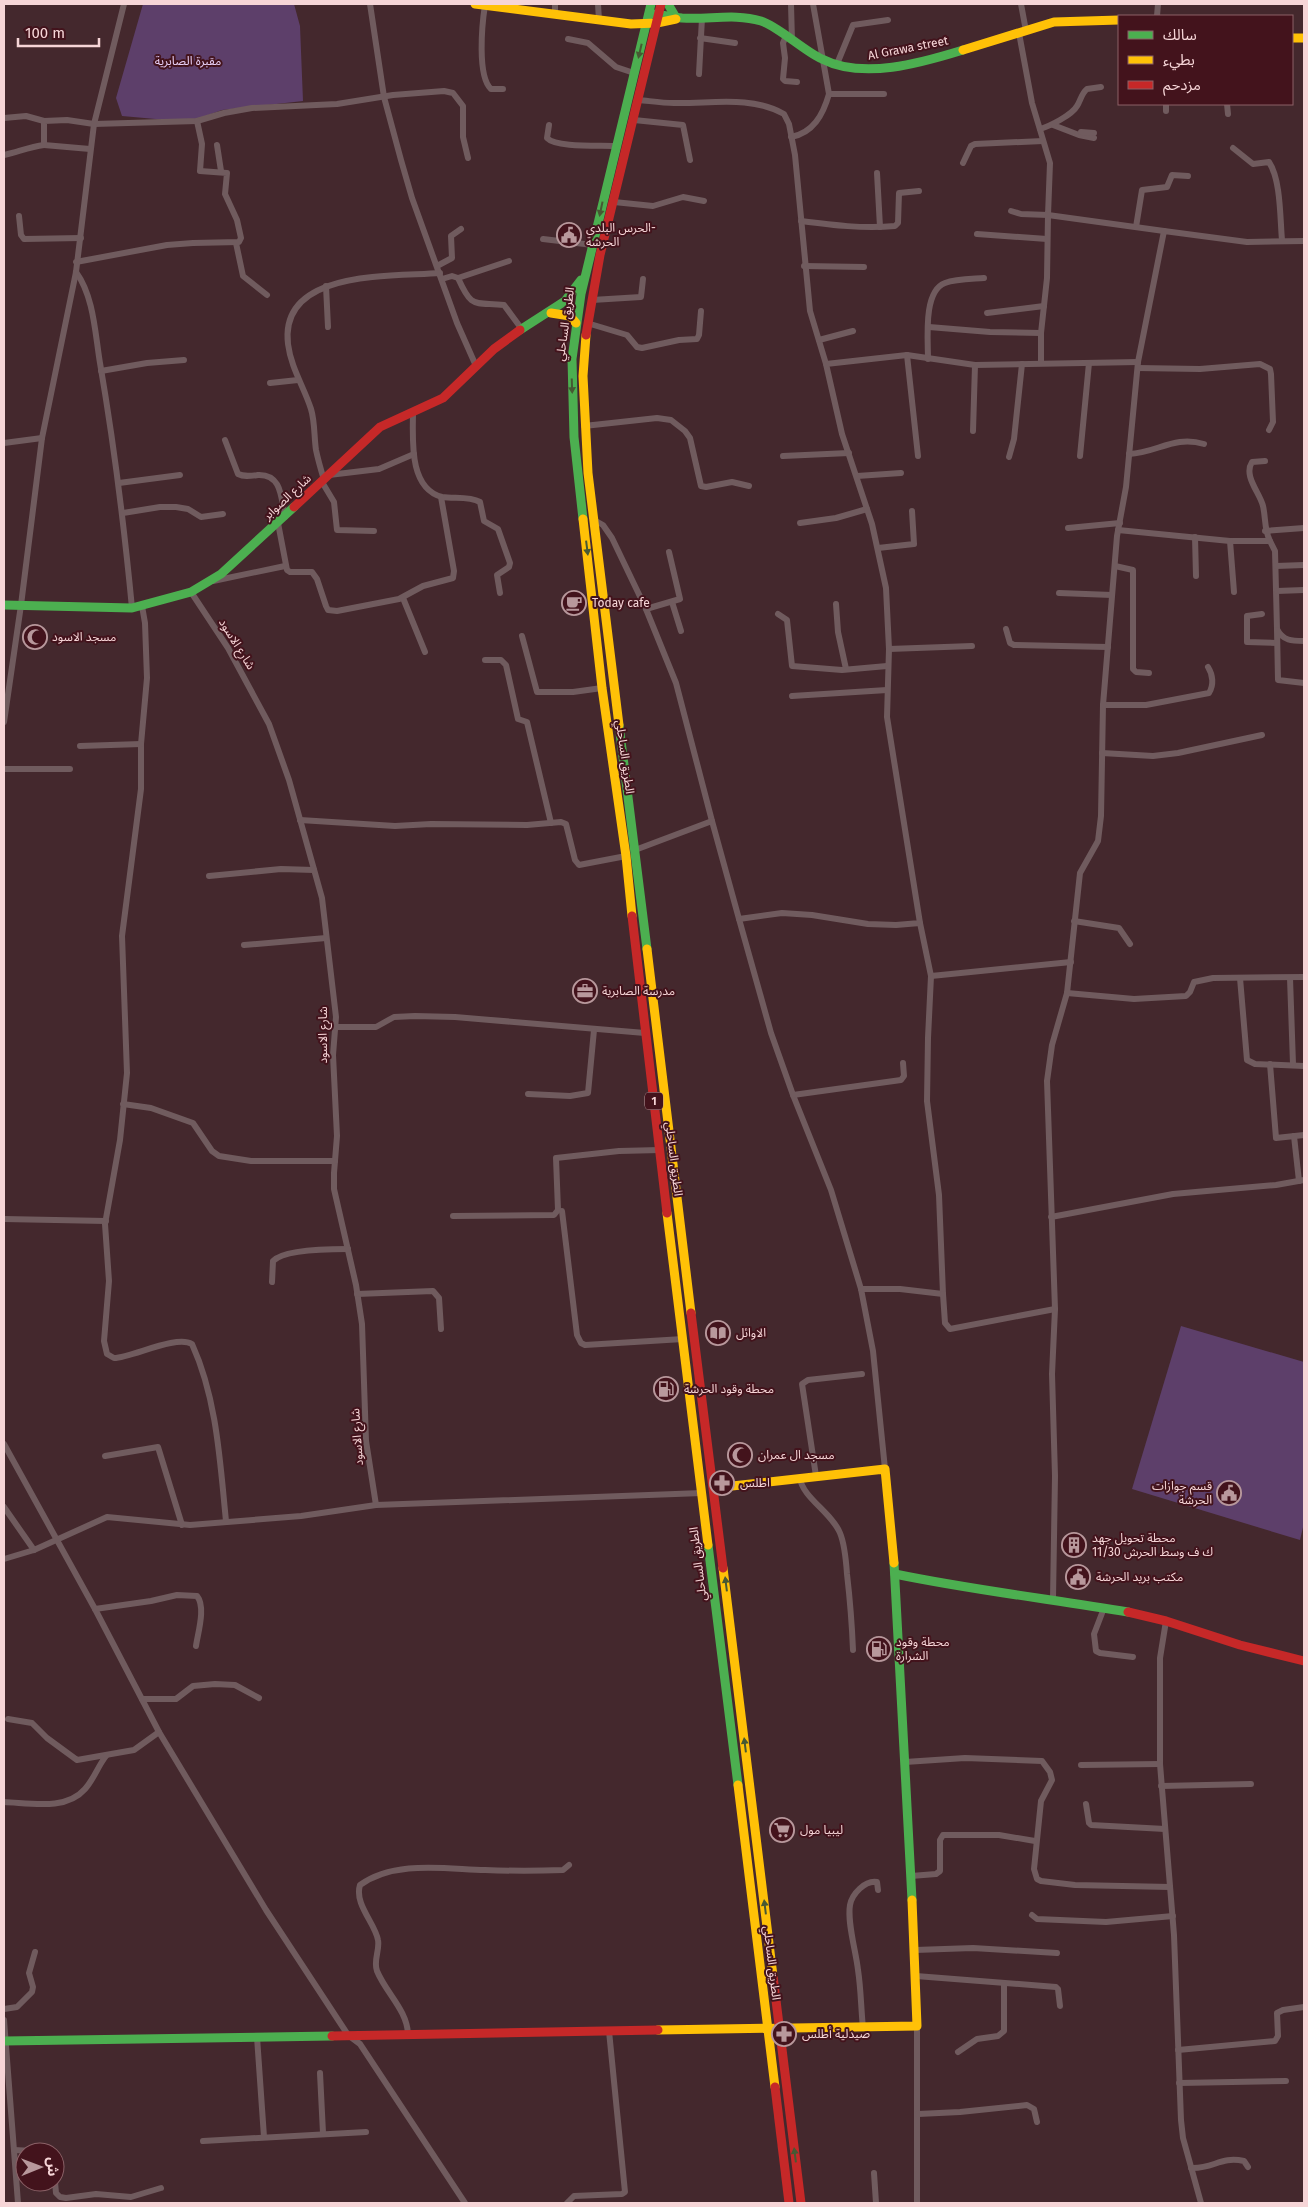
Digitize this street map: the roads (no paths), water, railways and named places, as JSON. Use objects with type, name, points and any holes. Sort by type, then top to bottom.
[{"type":"main road","name":"Al Grawa street","points":[[475,4],[534,8],[554,14],[599,20],[660,20],[677,17],[753,18],[763,21],[822,60],[861,70],[894,66],[946,55],[1054,22],[1118,20]]},
{"type":"main road","name":"الطريق الساحلي","points":[[651,4],[586,272],[576,323],[572,359],[574,437],[594,602],[602,688],[626,856],[645,1032],[789,2203]]},
{"type":"main road","name":"الطريق الساحلي","points":[[661,4],[660,20],[614,202],[587,323],[583,376],[584,426],[801,2203]]},
{"type":"main road","points":[[668,4],[677,17]]},
{"type":"main road","name":"شارع الصوابر","points":[[4,606],[137,607],[190,592],[211,581],[281,520],[380,427],[394,417],[438,402],[501,342],[521,328],[551,313],[567,300],[577,288],[586,272]]},
{"type":"main road","points":[[551,313],[570,316],[576,323]]},
{"type":"main road","points":[[594,602],[604,601]]},
{"type":"main road","points":[[664,1184],[676,1183]]},
{"type":"main road","points":[[5,2041],[917,2026],[915,1950],[895,1574],[885,1469],[714,1488]]},
{"type":"main road","points":[[895,1574],[956,1587],[1053,1599],[1166,1621],[1240,1645],[1304,1661]]},
{"type":"street","points":[[4,722],[42,438],[76,272],[94,124],[124,4]]},
{"type":"street","points":[[370,4],[384,97],[412,198],[457,323],[476,366]]},
{"type":"street","points":[[554,14],[555,4]]},
{"type":"street","points":[[598,4],[599,20]]},
{"type":"street","points":[[791,4],[789,38],[783,43],[785,58],[783,79],[785,81],[797,82]]},
{"type":"street","points":[[791,137],[802,135],[818,120],[825,109],[829,94],[814,4]]},
{"type":"street","points":[[1021,4],[1029,86],[1050,166],[1046,239],[1047,278],[1041,332],[1042,363]]},
{"type":"street","points":[[485,5],[481,34],[486,81],[491,89],[503,89]]},
{"type":"street","points":[[699,74],[702,18]]},
{"type":"street","points":[[837,64],[853,25],[888,20]]},
{"type":"street","points":[[700,38],[736,43]]},
{"type":"street","points":[[568,39],[583,41],[592,46],[616,67],[634,73]]},
{"type":"street","points":[[1040,129],[1053,125],[1076,108],[1087,89],[1101,87]]},
{"type":"street","points":[[4,118],[26,116],[44,121],[67,120],[94,124],[197,121],[224,113],[252,108],[337,104],[444,91],[453,93],[458,97],[462,106],[463,137],[468,158]]},
{"type":"street","points":[[829,94],[884,94]]},
{"type":"street","points":[[639,100],[674,103],[738,102],[755,104],[784,114],[789,124],[795,155],[804,266],[811,315],[826,364],[842,434],[857,476],[878,548],[888,601],[889,649],[887,690],[890,740],[920,923],[931,976],[927,1101],[940,1195],[945,1324],[950,1329],[1055,1309]]},
{"type":"street","points":[[1227,105],[1228,114]]},
{"type":"street","points":[[634,120],[683,125],[690,160]]},
{"type":"street","points":[[44,121],[44,145]]},
{"type":"street","points":[[197,121],[202,144],[200,171],[221,171],[227,173],[226,198],[237,220],[240,238],[236,243],[240,271],[243,276],[266,295]]},
{"type":"street","points":[[549,125],[547,138],[551,142],[566,145],[616,146]]},
{"type":"street","points":[[1053,125],[1079,135],[1094,135]]},
{"type":"street","points":[[963,163],[971,146],[975,144],[1043,141]]},
{"type":"street","points":[[4,154],[18,153],[24,148],[44,145],[90,149]]},
{"type":"street","points":[[217,145],[221,171]]},
{"type":"street","points":[[1233,148],[1252,164],[1270,162],[1278,192],[1282,240]]},
{"type":"street","points":[[877,173],[880,227]]},
{"type":"street","points":[[1136,227],[1142,190],[1167,187],[1172,176],[1188,176]]},
{"type":"street","points":[[800,221],[839,226],[897,226],[900,192],[919,190]]},
{"type":"street","points":[[614,202],[653,206],[683,197],[704,201]]},
{"type":"street","points":[[1012,211],[1021,214],[1048,215],[1246,242],[1304,241]]},
{"type":"street","points":[[19,216],[21,235],[24,239],[80,238]]},
{"type":"street","points":[[437,266],[452,258],[451,236],[461,229]]},
{"type":"street","points":[[1053,1599],[1055,1476],[1052,1374],[1055,1309],[1047,1081],[1052,1045],[1067,993],[1080,873],[1098,841],[1101,816],[1103,705],[1118,530],[1129,454],[1138,365],[1164,231]]},
{"type":"street","points":[[977,234],[1046,239]]},
{"type":"street","points":[[543,239],[593,245]]},
{"type":"street","points":[[76,262],[167,246],[194,243],[236,243]]},
{"type":"street","points":[[374,530],[337,530],[334,502],[317,452],[311,411],[298,380],[288,345],[289,324],[293,314],[313,292],[326,286],[356,279],[441,276],[458,278],[509,261]]},
{"type":"street","points":[[804,266],[864,267]]},
{"type":"street","points":[[76,272],[86,289],[101,371],[137,607],[145,623],[147,678],[141,744],[141,789],[122,940],[127,1065],[120,1140],[106,1221],[106,1252],[109,1281],[104,1341],[107,1354],[112,1357],[120,1357],[151,1347],[186,1341],[192,1344],[211,1402],[226,1521]]},
{"type":"street","points":[[458,278],[467,297],[473,302],[504,305],[521,328]]},
{"type":"street","points":[[928,359],[932,295],[946,283],[984,278]]},
{"type":"street","points":[[592,300],[638,298],[643,293],[643,279]]},
{"type":"street","points":[[326,286],[328,327]]},
{"type":"street","points":[[987,313],[1044,306]]},
{"type":"street","points":[[587,323],[626,335],[637,347],[642,348],[680,340],[697,339],[701,311]]},
{"type":"street","points":[[929,327],[990,332],[1041,332]]},
{"type":"street","points":[[819,340],[853,331]]},
{"type":"street","points":[[826,364],[907,355],[975,365],[1090,363],[1200,369],[1260,364],[1270,369],[1273,422],[1269,430]]},
{"type":"street","points":[[907,355],[918,456]]},
{"type":"street","points":[[101,371],[147,363],[184,360]]},
{"type":"street","points":[[1080,456],[1090,363]]},
{"type":"street","points":[[1010,458],[1014,439],[1022,364]]},
{"type":"street","points":[[973,430],[975,365]]},
{"type":"street","points":[[270,383],[298,380]]},
{"type":"street","points":[[413,411],[416,466],[427,490],[442,496],[480,502],[484,522],[498,528],[510,563],[509,567],[496,575],[500,593]]},
{"type":"street","points":[[584,426],[657,418],[672,420],[690,438],[701,486],[706,487],[732,482],[749,486]]},
{"type":"street","points":[[4,444],[42,438]]},
{"type":"street","points":[[225,440],[238,474],[274,478],[278,486],[285,566],[290,572],[308,571],[314,574],[326,606],[331,612],[403,598],[423,586],[453,578],[454,571],[442,496]]},
{"type":"street","points":[[1129,454],[1142,453],[1180,441],[1204,444]]},
{"type":"street","points":[[783,456],[849,453]]},
{"type":"street","points":[[325,479],[379,470],[414,454]]},
{"type":"street","points":[[1265,461],[1253,461],[1250,468],[1251,480],[1263,506],[1265,531],[1275,552],[1278,680],[1304,683]]},
{"type":"street","points":[[857,476],[901,473]]},
{"type":"street","points":[[119,483],[180,475]]},
{"type":"street","points":[[123,513],[160,507],[176,507],[188,509],[201,516],[223,514]]},
{"type":"street","points":[[800,523],[836,518],[867,508]]},
{"type":"street","points":[[878,548],[913,545],[915,541],[912,511]]},
{"type":"street","points":[[594,520],[603,525],[612,538],[646,609],[676,683],[712,822],[771,1033],[793,1095],[831,1190],[860,1289],[878,1390],[885,1469]]},
{"type":"street","points":[[1068,528],[1120,522]]},
{"type":"street","points":[[1265,531],[1304,528]]},
{"type":"street","points":[[1118,530],[1230,541],[1270,541]]},
{"type":"street","points":[[1195,537],[1196,576]]},
{"type":"street","points":[[1230,541],[1234,592]]},
{"type":"street","points":[[646,609],[678,600],[680,596],[669,552]]},
{"type":"street","points":[[1276,566],[1304,565]]},
{"type":"street","points":[[211,581],[285,566]]},
{"type":"street","points":[[1115,566],[1134,570],[1134,670],[1136,672],[1149,673]]},
{"type":"street","points":[[1277,591],[1304,590]]},
{"type":"street","name":"شارع الاسود","points":[[190,592],[228,648],[261,706],[282,758],[325,909],[335,1027],[333,1055],[337,1136],[334,1173],[336,1203],[348,1249],[364,1341],[366,1441],[376,1505]]},
{"type":"street","points":[[1058,593],[1112,595]]},
{"type":"street","points":[[403,598],[425,652]]},
{"type":"street","points":[[672,602],[681,631]]},
{"type":"street","points":[[836,604],[838,632],[846,670]]},
{"type":"street","points":[[778,614],[787,620],[792,666],[846,670],[887,666]]},
{"type":"street","points":[[1262,614],[1247,616],[1247,642],[1277,643]]},
{"type":"street","points":[[1277,628],[1279,634],[1289,641],[1304,641]]},
{"type":"street","points":[[1006,629],[1010,643],[1014,645],[1108,647]]},
{"type":"street","points":[[522,636],[537,692],[573,692],[602,688]]},
{"type":"street","points":[[889,649],[972,646]]},
{"type":"street","points":[[485,660],[501,660],[506,665],[518,719],[527,722],[551,823]]},
{"type":"street","points":[[1103,705],[1146,705],[1209,693],[1212,684],[1211,672],[1208,667]]},
{"type":"street","points":[[792,696],[887,690]]},
{"type":"street","points":[[1102,753],[1153,756],[1178,753],[1262,735]]},
{"type":"street","points":[[80,746],[141,744]]},
{"type":"street","points":[[4,769],[70,768]]},
{"type":"street","points":[[300,820],[395,826],[431,824],[566,824],[575,860],[579,865],[626,856]]},
{"type":"street","points":[[635,850],[712,822]]},
{"type":"street","points":[[209,876],[281,870],[314,870]]},
{"type":"street","points":[[739,920],[782,914],[812,915],[868,924],[896,925],[920,923]]},
{"type":"street","points":[[1074,921],[1119,928],[1130,944]]},
{"type":"street","points":[[244,945],[326,938]]},
{"type":"street","points":[[931,976],[1070,962]]},
{"type":"street","points":[[1067,993],[1134,999],[1186,996],[1194,982],[1213,978],[1304,977]]},
{"type":"street","points":[[1240,978],[1247,1060],[1255,1064],[1293,1064],[1304,1066]]},
{"type":"street","points":[[1290,978],[1293,1064]]},
{"type":"street","points":[[335,1027],[376,1027],[394,1018],[415,1016],[455,1017],[594,1030],[645,1032]]},
{"type":"street","points":[[528,1094],[570,1096],[588,1093],[594,1030]]},
{"type":"street","points":[[793,1095],[901,1080],[904,1076],[903,1063]]},
{"type":"street","points":[[1270,1064],[1276,1137],[1280,1139],[1304,1135]]},
{"type":"street","points":[[123,1104],[151,1108],[193,1124],[212,1150],[219,1156],[251,1162],[335,1162]]},
{"type":"street","points":[[1052,1217],[1173,1194],[1276,1186],[1302,1181],[1294,1136]]},
{"type":"street","points":[[453,1216],[554,1214],[558,1210],[556,1158],[619,1151],[660,1150]]},
{"type":"street","points":[[562,1211],[577,1335],[581,1343],[585,1345],[683,1339]]},
{"type":"street","points":[[4,1219],[106,1221]]},
{"type":"street","points":[[272,1282],[273,1261],[278,1257],[304,1252],[348,1249]]},
{"type":"street","points":[[860,1289],[900,1289],[943,1294]]},
{"type":"street","points":[[357,1294],[434,1291],[439,1298],[441,1329]]},
{"type":"street","points":[[816,1476],[802,1384],[808,1380],[862,1374]]},
{"type":"street","points":[[4,1444],[95,1609],[159,1732],[266,1910],[348,2035],[360,2044],[465,2203]]},
{"type":"street","points":[[105,1456],[158,1447],[182,1525]]},
{"type":"street","points":[[800,1478],[802,1487],[830,1517],[840,1531],[845,1555],[854,1650]]},
{"type":"street","points":[[4,1559],[34,1550],[107,1517],[182,1525],[301,1516],[376,1505],[702,1493]]},
{"type":"street","points":[[4,1507],[34,1550]]},
{"type":"street","points":[[95,1609],[177,1595],[197,1596],[200,1600],[200,1610],[196,1646]]},
{"type":"street","points":[[1104,1608],[1094,1634],[1096,1651],[1133,1657]]},
{"type":"street","points":[[1166,1621],[1160,1658],[1161,1786],[1172,1916],[1183,2138],[1201,2203]]},
{"type":"street","points":[[142,1699],[176,1699],[193,1686],[215,1684],[235,1685],[259,1698]]},
{"type":"street","points":[[8,1719],[32,1723],[47,1738],[75,1759],[82,1760],[134,1750],[159,1732]]},
{"type":"street","points":[[4,1802],[54,1803],[70,1800],[85,1789],[106,1756]]},
{"type":"street","points":[[905,1762],[965,1758],[1042,1761],[1050,1772],[1052,1780],[1041,1799],[1035,1841],[1034,1874],[1041,1881],[1075,1885],[1170,1887]]},
{"type":"street","points":[[1081,1765],[1160,1764]]},
{"type":"street","points":[[1161,1786],[1251,1784]]},
{"type":"street","points":[[1086,1804],[1091,1825],[1165,1829]]},
{"type":"street","points":[[911,1876],[936,1874],[940,1871],[940,1840],[943,1835],[999,1835],[1035,1841]]},
{"type":"street","points":[[408,2034],[405,2019],[377,1971],[378,1941],[362,1904],[360,1885],[384,1874],[417,1868],[511,1871],[563,1870],[569,1865]]},
{"type":"street","points":[[863,2028],[850,1905],[853,1896],[871,1882],[877,1882],[878,1890]]},
{"type":"street","points":[[1032,1915],[1037,1919],[1096,1922],[1172,1916]]},
{"type":"street","points":[[915,1950],[973,1948],[1057,1952]]},
{"type":"street","points":[[4,2009],[20,2006],[32,1992],[33,1987],[29,1973],[35,1952]]},
{"type":"street","points":[[916,1976],[1056,1987],[1058,1989],[1060,2006]]},
{"type":"street","points":[[958,2052],[977,2039],[998,2036],[1004,2031],[1004,1984]]},
{"type":"street","points":[[1178,2050],[1275,2041],[1278,2036],[1278,2013],[1283,2010],[1304,2007]]},
{"type":"street","points":[[4,2020],[18,2203]]},
{"type":"street","points":[[917,2026],[917,2203]]},
{"type":"street","points":[[567,2203],[574,2196],[622,2194],[625,2192],[610,2031]]},
{"type":"street","points":[[257,2037],[264,2137]]},
{"type":"street","points":[[320,2072],[323,2134]]},
{"type":"street","points":[[1179,2083],[1286,2081]]},
{"type":"street","points":[[918,2114],[1027,2105],[1034,2109],[1037,2122]]},
{"type":"street","points":[[202,2141],[366,2132]]},
{"type":"street","points":[[1191,2168],[1211,2166],[1221,2160],[1244,2161],[1248,2167]]},
{"type":"street","points":[[874,2173],[876,2203]]},
{"type":"street","points":[[57,2192],[57,2195],[66,2198],[96,2194],[131,2197],[161,2188]]},
{"type":"place","name":"الحرس البلدي- الحرشة","points":[[569,235]]},
{"type":"place","name":"Today cafe","points":[[574,603]]},
{"type":"place","name":"مسجد الاسود","points":[[35,637]]},
{"type":"place","name":"مدرسة الصابرية","points":[[585,991]]},
{"type":"place","name":"الاوائل","points":[[718,1333]]},
{"type":"place","name":"محطة وقود الحرشة","points":[[666,1389]]},
{"type":"place","name":"مسجد ال عمران","points":[[740,1455]]},
{"type":"place","name":"اطلس","points":[[722,1483]]},
{"type":"place","name":"قسم جوازات الحرشة","points":[[1229,1493]]},
{"type":"place","name":"محطة تحويل جهد 11/30 ك ف وسط الحرش","points":[[1074,1545]]},
{"type":"place","name":"مكتب بريد الحرشة","points":[[1078,1577]]},
{"type":"place","name":"محطة وقود الشرارة","points":[[879,1649]]},
{"type":"place","name":"ليبيا مول","points":[[782,1830]]},
{"type":"place","name":"صيدلية أطلس","points":[[784,2034]]},
{"type":"park label","name":"مقبرة الصابرية","points":[[188,61]]}]
